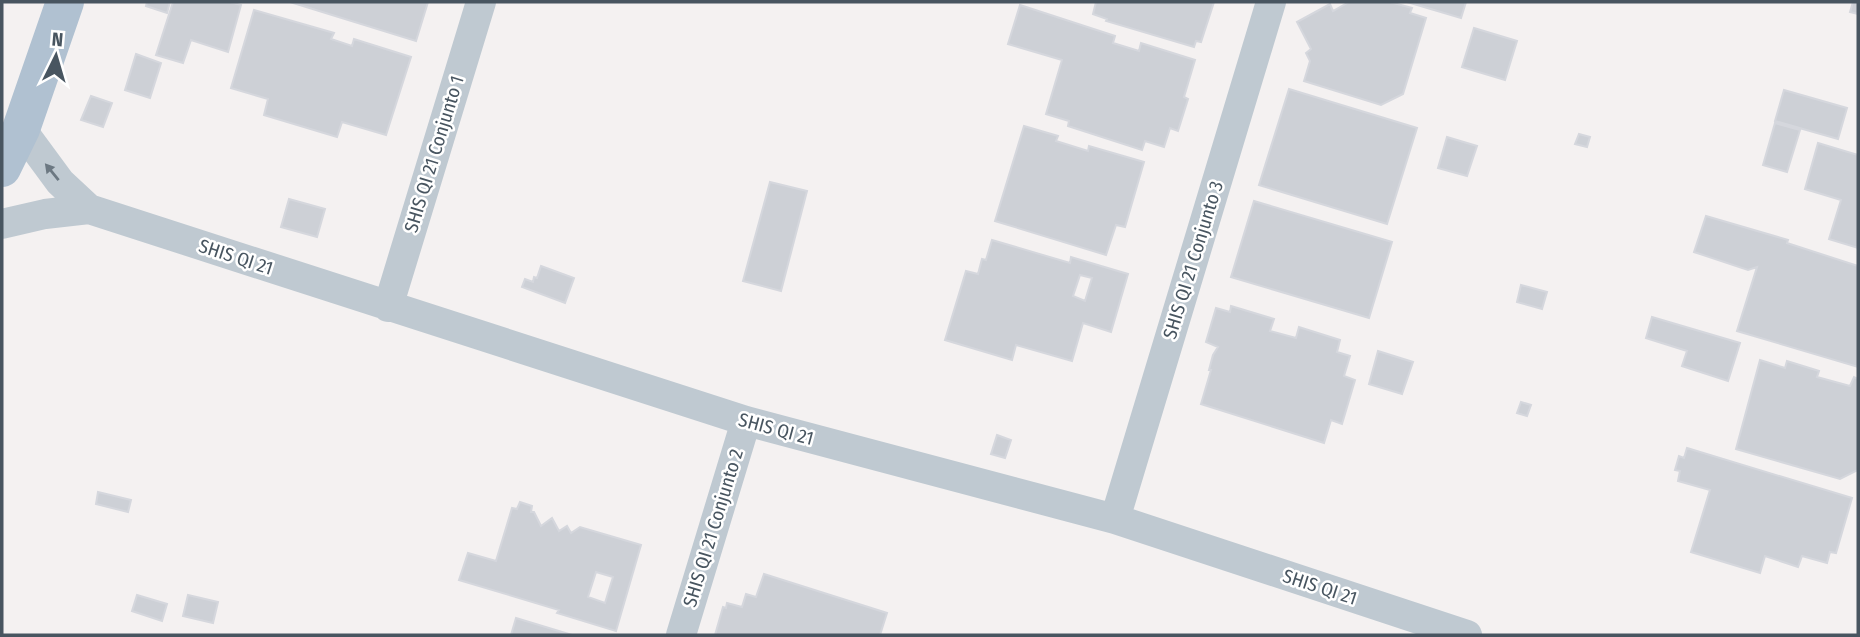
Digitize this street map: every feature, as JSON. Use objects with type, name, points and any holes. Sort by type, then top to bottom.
[{"type":"main road","points":[[2,168],[22,129],[65,2]]},
{"type":"street","name":"SHIS QI 21 Conjunto 1","points":[[388,307],[481,2]]},
{"type":"street","name":"SHIS QI 21 Conjunto 3","points":[[1115,519],[1271,2]]},
{"type":"street","name":"SHIS QI 21","points":[[22,129],[60,182],[89,209],[746,421],[1115,519],[1467,635]]},
{"type":"street","name":"SHIS QI 21","points":[[2,224],[35,216],[89,209]]},
{"type":"street","name":"SHIS QI 21 Conjunto 2","points":[[681,635],[746,421]]},
{"type":"building","points":[[147,2],[170,2],[167,13],[146,6]]},
{"type":"building","points":[[173,2],[230,2],[241,5],[228,52],[191,40],[183,63],[156,55]]},
{"type":"building","points":[[290,2],[428,2],[416,41]]},
{"type":"building","points":[[1096,2],[1214,2],[1201,42],[1196,41],[1194,47],[1106,21],[1107,19],[1093,14]]},
{"type":"building","points":[[1349,2],[1390,2],[1412,8],[1410,13],[1426,18],[1403,94],[1381,105],[1304,81],[1310,61],[1306,53],[1311,49],[1297,22],[1330,4],[1333,11]]},
{"type":"building","points":[[1407,2],[1466,2],[1461,18]]},
{"type":"building","points":[[1853,2],[1858,2],[1858,14],[1850,12]]},
{"type":"building","points":[[1020,5],[1115,36],[1113,43],[1139,51],[1141,43],[1195,60],[1184,97],[1188,99],[1178,131],[1170,128],[1164,147],[1145,141],[1142,150],[1068,126],[1069,121],[1046,114],[1062,60],[1008,44]]},
{"type":"building","points":[[254,10],[334,33],[331,39],[352,46],[354,39],[411,57],[386,135],[342,122],[337,137],[264,115],[268,99],[231,88]]},
{"type":"building","points":[[1474,28],[1517,41],[1505,80],[1462,67]]},
{"type":"building","points":[[136,54],[161,63],[150,98],[125,90]]},
{"type":"building","points":[[1289,89],[1417,128],[1387,224],[1259,185]]},
{"type":"building","points":[[1784,90],[1847,108],[1838,139],[1775,121]]},
{"type":"building","points":[[91,96],[112,103],[103,127],[81,120]]},
{"type":"building","points":[[1775,123],[1800,130],[1787,172],[1763,165]]},
{"type":"building","points":[[1024,126],[1058,136],[1056,141],[1088,151],[1089,146],[1144,162],[1125,227],[1116,225],[1106,255],[995,221]]},
{"type":"building","points":[[1579,134],[1590,137],[1587,147],[1575,144]]},
{"type":"building","points":[[1447,137],[1477,146],[1467,176],[1438,168]]},
{"type":"building","points":[[1818,143],[1858,155],[1858,248],[1829,239],[1841,200],[1805,189]]},
{"type":"building","points":[[770,182],[807,191],[781,291],[743,281]]},
{"type":"building","points":[[289,199],[325,209],[317,237],[281,227]]},
{"type":"building","points":[[1254,201],[1392,242],[1369,318],[1231,277]]},
{"type":"building","points":[[1706,216],[1788,240],[1787,243],[1858,266],[1858,367],[1737,331],[1757,267],[1748,270],[1694,252]]},
{"type":"building","points":[[992,240],[1070,263],[1071,257],[1128,274],[1111,332],[1083,323],[1072,361],[1016,345],[1012,360],[945,340],[966,271],[978,274],[982,259],[986,260]],"holes":[[[1080,275],[1092,278],[1085,301],[1073,296]]]},
{"type":"building","points":[[541,266],[574,278],[565,303],[522,287],[525,279],[533,282],[534,277],[537,278]]},
{"type":"building","points":[[1521,285],[1547,292],[1542,309],[1517,302]]},
{"type":"building","points":[[1231,306],[1274,319],[1270,331],[1296,338],[1299,327],[1340,340],[1337,352],[1350,356],[1344,376],[1355,380],[1342,424],[1331,420],[1324,443],[1201,404],[1213,355],[1218,347],[1206,342],[1216,308],[1230,312]]},
{"type":"building","points":[[1652,317],[1740,343],[1728,381],[1682,366],[1687,351],[1646,338]]},
{"type":"building","points":[[1378,351],[1413,362],[1402,394],[1369,384]]},
{"type":"building","points":[[1760,360],[1785,368],[1787,361],[1819,371],[1817,377],[1850,386],[1854,377],[1858,379],[1858,470],[1840,479],[1736,449]]},
{"type":"building","points":[[1521,402],[1531,405],[1527,416],[1517,413]]},
{"type":"building","points":[[997,435],[1011,440],[1005,458],[991,454]]},
{"type":"building","points":[[1687,448],[1852,498],[1836,553],[1830,552],[1827,563],[1802,556],[1798,567],[1765,556],[1760,573],[1691,552],[1710,490],[1678,481],[1680,471],[1675,470],[1679,456],[1684,458]]},
{"type":"building","points":[[98,492],[131,500],[128,512],[96,504]]},
{"type":"building","points":[[520,502],[532,506],[531,512],[534,512],[541,526],[552,518],[559,531],[567,526],[571,533],[580,527],[641,545],[616,631],[557,613],[559,610],[459,580],[468,553],[496,561],[512,508],[517,509]],"holes":[[[596,572],[613,577],[605,603],[588,597]]]},
{"type":"building","points":[[764,574],[887,613],[880,635],[715,635],[723,607],[726,608],[727,603],[742,607],[746,594],[756,597]]},
{"type":"building","points":[[137,595],[167,604],[162,621],[132,611]]},
{"type":"building","points":[[188,595],[218,602],[213,623],[183,616]]},
{"type":"building","points":[[516,618],[572,635],[511,635]]}]
